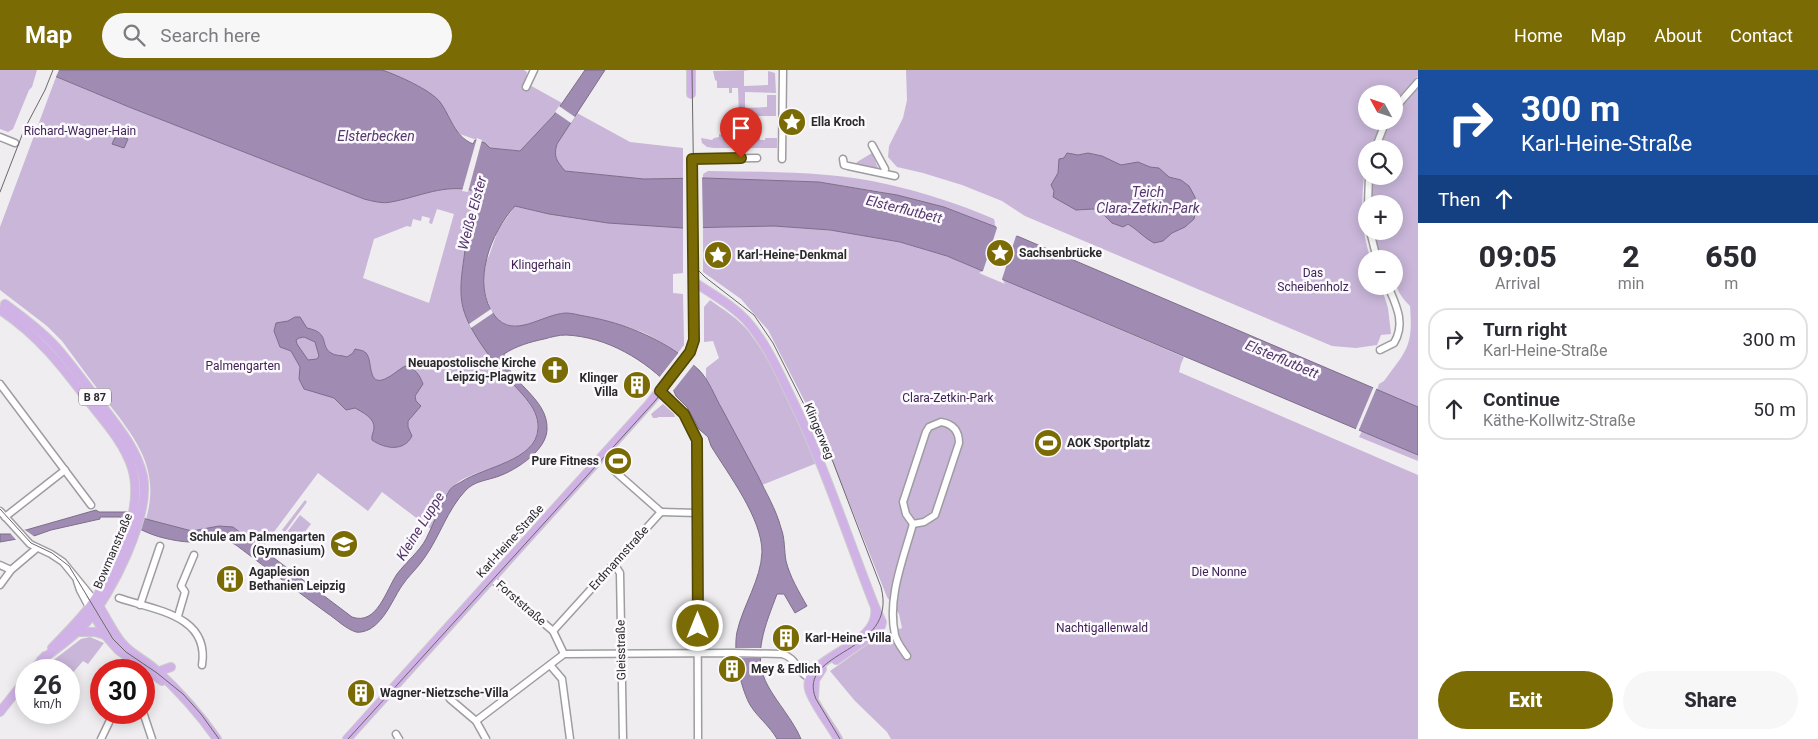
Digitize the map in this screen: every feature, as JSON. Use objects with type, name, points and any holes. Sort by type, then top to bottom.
[{"type":"main road","points":[[691,70],[691,94]]},
{"type":"main road","points":[[692,159],[694,282]]},
{"type":"main road","name":"Karl-Heine-Straße","points":[[347,739],[662,388],[687,356],[694,340],[694,282]]},
{"type":"main road","name":"Klingerweg","points":[[694,282],[728,304],[746,320],[761,340],[808,434],[875,607],[878,621]]},
{"type":"main road","name":"Bowmanstraße","points":[[2,307],[31,323],[56,347],[123,434],[134,452],[142,475],[144,494],[114,583],[94,615]]},
{"type":"main road","name":"Bowmanstraße","points":[[94,600],[113,568],[132,527]]},
{"type":"main road","points":[[94,600],[121,642],[140,659]]},
{"type":"main road","name":"B 87","points":[[42,659],[94,600]]},
{"type":"main road","points":[[89,607],[105,635],[129,659]]},
{"type":"main road","name":"B 87","points":[[42,659],[78,632],[94,615]]},
{"type":"main road","points":[[838,739],[809,689],[812,680],[816,669],[865,634],[878,621]]},
{"type":"main road","points":[[78,632],[95,632],[105,635]]},
{"type":"main road","points":[[155,672],[192,704],[217,739]]},
{"type":"main road","points":[[0,712],[15,693]]},
{"type":"street","points":[[526,87],[534,70]]},
{"type":"street","points":[[782,159],[783,70]]},
{"type":"street","points":[[1403,99],[1418,82]]},
{"type":"street","points":[[0,137],[15,143]]},
{"type":"street","points":[[872,145],[885,169],[884,173]]},
{"type":"street","points":[[692,159],[757,158]]},
{"type":"street","points":[[843,159],[844,165],[895,176]]},
{"type":"street","points":[[1380,350],[1394,343],[1399,330],[1400,315],[1392,295]]},
{"type":"street","points":[[0,384],[90,505]]},
{"type":"street","points":[[662,388],[684,414],[696,436],[697,444],[698,739]]},
{"type":"street","points":[[945,423],[956,430],[959,442],[934,515],[924,522],[913,524],[906,514],[903,502],[926,432],[934,424],[945,423]]},
{"type":"street","points":[[610,467],[661,512],[698,513]]},
{"type":"street","points":[[65,470],[2,514],[25,539],[63,562],[94,600]]},
{"type":"street","name":"Erdmannstraße","points":[[553,631],[661,512]]},
{"type":"street","points":[[907,656],[897,641],[894,622],[895,588],[913,524]]},
{"type":"street","points":[[140,605],[160,546]]},
{"type":"street","points":[[0,584],[10,570],[37,548]]},
{"type":"street","points":[[178,616],[185,592],[181,586],[194,555]]},
{"type":"street","name":"Gleisstraße","points":[[614,564],[620,573],[623,739]]},
{"type":"street","points":[[0,565],[10,570]]},
{"type":"street","name":"Forststraße","points":[[492,579],[553,631],[564,654]]},
{"type":"street","points":[[77,580],[89,607]]},
{"type":"street","points":[[119,598],[178,616],[187,623],[199,640],[203,656],[202,666]]},
{"type":"street","points":[[878,621],[894,622]]},
{"type":"street","points":[[476,721],[564,654],[763,653],[787,655],[794,660],[803,676],[812,680]]},
{"type":"street","points":[[550,665],[562,679],[570,739]]},
{"type":"street","points":[[448,695],[450,700],[476,721],[486,739]]},
{"type":"street","points":[[101,739],[108,724]]},
{"type":"street","points":[[148,724],[152,739]]},
{"type":"green space","points":[[0,70],[37,70],[32,87],[13,129],[8,132],[0,129]]},
{"type":"green space","points":[[382,70],[524,70],[527,72],[526,83],[562,103],[554,115],[520,151],[490,148],[485,143],[460,134]]},
{"type":"green space","points":[[750,70],[744,71],[744,86],[768,85],[768,71],[775,73],[776,93],[745,92],[745,108],[767,107],[767,95],[776,95],[776,116],[739,116],[738,88],[732,88],[732,93],[729,93],[729,88],[717,88],[717,81],[713,71]]},
{"type":"green space","name":"Das Scheibenholz","points":[[906,70],[1418,70],[1418,76],[1403,92],[1403,85],[1358,85],[1358,130],[1378,130],[1374,140],[1358,140],[1358,185],[1363,185],[1362,195],[1358,195],[1358,240],[1365,240],[1368,250],[1358,250],[1358,295],[1384,295],[1388,308],[1391,334],[1381,335],[1377,345],[1356,348],[1332,346],[1025,216],[1002,201],[962,185],[897,167],[888,157],[889,146],[903,118],[907,100]]},
{"type":"green space","name":"Palmengarten","points":[[56,77],[364,199],[444,189],[459,188],[475,191],[477,194],[466,244],[463,248],[465,249],[461,283],[462,303],[471,328],[532,409],[537,419],[538,429],[535,439],[519,457],[472,475],[451,488],[431,529],[382,492],[368,511],[318,473],[262,548],[233,527],[219,526],[192,531],[146,519],[150,501],[148,469],[127,427],[62,341],[47,326],[0,290],[0,227]],"holes":[[[437,209],[454,214],[429,303],[363,278],[374,239],[407,226],[411,227],[413,219],[421,221],[422,216],[430,218],[429,223],[432,224]]]},
{"type":"green space","points":[[1418,87],[1418,407],[1377,390],[1379,384],[1384,381],[1404,354],[1411,330],[1410,306],[1401,295],[1403,295],[1403,250],[1378,250],[1376,240],[1403,240],[1403,195],[1372,195],[1372,185],[1403,185],[1403,140],[1383,140],[1387,130],[1403,130],[1403,103]]},
{"type":"green space","points":[[577,113],[630,142],[683,148],[683,179],[644,179],[565,171],[555,159],[555,148]]},
{"type":"green space","points":[[739,128],[746,128],[751,133],[760,134],[760,140],[777,138],[777,148],[714,148],[707,147],[702,143],[701,138],[712,140],[719,137],[719,134],[738,137]]},
{"type":"green space","points":[[872,153],[878,168],[856,164],[857,162]]},
{"type":"green space","points":[[708,171],[820,174],[886,184],[968,208],[994,219],[996,227],[944,207],[882,192],[819,182],[703,178],[703,174]]},
{"type":"green space","name":"Klingerhain","points":[[515,206],[577,218],[683,228],[683,273],[673,274],[673,293],[683,294],[684,345],[678,353],[642,332],[613,322],[590,317],[564,313],[520,326],[505,324],[498,319],[488,302],[483,282],[483,272],[498,230]]},
{"type":"green space","name":"Die Nonne","points":[[774,226],[830,230],[900,242],[947,256],[1184,357],[1179,372],[1418,475],[1418,739],[891,739],[887,732],[855,701],[830,671],[881,635],[902,628],[899,614],[887,597],[822,435],[768,330],[741,299],[703,272],[703,228]]},
{"type":"green space","points":[[710,300],[741,323],[760,347],[787,396],[817,463],[762,485],[706,380],[706,368],[719,358],[713,341],[704,342],[704,307]]},
{"type":"green space","points":[[0,303],[21,319],[57,351],[97,404],[130,450],[138,473],[140,492],[138,492],[136,472],[96,405],[47,344],[26,324],[0,306]]},
{"type":"green space","points":[[663,404],[675,417],[653,418],[651,414]]},
{"type":"green space","points":[[1362,431],[1418,455],[1418,461],[1359,437]]},
{"type":"green space","points":[[305,500],[307,502],[285,532],[282,530]]},
{"type":"green space","points":[[300,515],[311,524],[293,547],[282,539]]},
{"type":"green space","points":[[90,637],[104,643],[88,664],[83,661],[80,664],[80,659],[55,659],[81,639]]},
{"type":"water","points":[[40,70],[382,70],[413,83],[436,97],[457,131],[467,141],[473,144],[475,140],[485,143],[490,148],[520,151],[554,115],[585,70],[605,70],[557,144],[556,159],[565,171],[644,179],[705,178],[819,182],[897,195],[944,207],[996,227],[1418,407],[1418,455],[947,256],[900,242],[830,230],[774,226],[683,228],[608,223],[549,214],[515,206],[498,230],[487,259],[484,274],[484,289],[488,303],[495,316],[503,323],[511,326],[529,324],[557,314],[566,313],[615,323],[646,335],[674,350],[699,370],[712,389],[774,508],[784,540],[788,567],[807,606],[795,613],[784,594],[777,594],[765,628],[760,652],[763,675],[768,686],[801,739],[777,739],[749,703],[740,678],[736,649],[737,632],[759,573],[762,552],[761,539],[743,497],[711,446],[708,437],[699,429],[687,407],[676,396],[673,389],[638,360],[611,345],[596,340],[566,335],[558,336],[534,341],[504,354],[506,364],[511,373],[535,399],[546,418],[547,430],[541,446],[518,466],[501,475],[475,483],[466,490],[454,506],[430,549],[404,583],[380,621],[365,631],[352,631],[236,545],[219,538],[203,538],[194,542],[174,540],[148,533],[123,521],[120,517],[100,517],[100,519],[51,530],[34,536],[0,542],[0,534],[10,534],[26,530],[96,510],[99,512],[129,512],[146,519],[192,531],[219,526],[233,527],[352,617],[361,618],[374,612],[380,605],[397,574],[423,544],[451,488],[519,456],[529,448],[535,439],[538,428],[535,412],[531,405],[485,350],[464,312],[461,290],[465,250],[463,248],[466,244],[477,195],[475,191],[464,189],[443,190],[388,203],[364,199]]},
{"type":"water","points":[[116,135],[128,139],[124,148],[112,144]]},
{"type":"water","name":"Teich Clara-Zetkin-Park","points":[[1067,153],[1078,155],[1088,153],[1102,156],[1121,165],[1138,162],[1150,167],[1159,168],[1169,177],[1181,180],[1189,186],[1195,197],[1194,219],[1163,241],[1154,243],[1128,224],[1123,227],[1112,223],[1100,211],[1093,209],[1076,210],[1053,197],[1054,191],[1051,185],[1058,173],[1059,159],[1064,158]]},
{"type":"water","points":[[295,317],[300,317],[307,328],[314,330],[322,336],[328,350],[333,354],[347,357],[355,349],[365,352],[375,379],[385,379],[405,366],[417,372],[423,384],[415,396],[416,401],[421,406],[408,421],[408,427],[412,436],[409,441],[399,447],[388,447],[377,443],[372,440],[374,424],[368,416],[355,408],[346,410],[334,398],[304,389],[299,379],[300,367],[291,351],[280,347],[274,331],[276,323],[288,321]],"holes":[[[304,337],[315,342],[319,356],[317,359],[308,360],[296,340]]]},
{"type":"pier","points":[[38,70],[59,70],[55,79]]},
{"type":"pier","points":[[559,106],[575,117],[571,123],[555,112]]},
{"type":"pier","points":[[477,138],[482,140],[468,192],[462,191]]},
{"type":"pier","points":[[683,176],[702,176],[703,230],[683,231]]},
{"type":"pier","name":"Sachsenbrücke","points":[[994,223],[1020,234],[1016,236],[1002,279],[1005,284],[979,273],[983,271],[997,228]]},
{"type":"pier","points":[[491,309],[493,313],[471,328],[469,324]]},
{"type":"pier","points":[[680,351],[695,363],[672,392],[658,379]]},
{"type":"pier","points":[[1374,386],[1377,387],[1358,432],[1355,431]]},
{"type":"pier","points":[[25,530],[35,537],[17,541],[10,533]]},
{"type":"pier","points":[[735,648],[763,648],[762,658],[735,658]]},
{"type":"tram line","points":[[0,192],[24,130],[45,90],[53,70]]},
{"type":"tram line","points":[[348,739],[655,401],[692,354],[696,338],[692,70]]},
{"type":"tram line","points":[[696,264],[698,270],[705,277],[754,315],[773,343],[833,462],[881,587],[883,609],[875,626],[863,639],[820,670],[814,683],[816,699],[840,739]]},
{"type":"tram line","points":[[0,509],[31,543],[52,553],[69,566],[113,639],[126,652],[183,694],[201,714],[219,739]]},
{"type":"place","name":"Ella Kroch","points":[[792,122]]},
{"type":"place","name":"Sachsenbrücke","points":[[1000,253]]},
{"type":"place","name":"Karl-Heine-Denkmal","points":[[718,255]]},
{"type":"place","name":"Neuapostolische Kirche Leipzig-Plagwitz","points":[[555,370]]},
{"type":"place","name":"Klinger Villa","points":[[637,385]]},
{"type":"place","name":"AOK Sportplatz","points":[[1048,443]]},
{"type":"place","name":"Pure Fitness","points":[[618,461]]},
{"type":"place","name":"Schule am Palmengarten (Gymnasium)","points":[[344,544]]},
{"type":"place","name":"Agaplesion Bethanien Leipzig","points":[[230,579]]},
{"type":"place","name":"Karl-Heine-Villa","points":[[786,638]]},
{"type":"place","name":"Mey & Edlich","points":[[732,669]]},
{"type":"place","name":"Wagner-Nietzsche-Villa","points":[[361,693]]},
{"type":"route","points":[[698,626],[697,440],[684,414],[660,391],[694,344],[692,159],[741,158]]},
{"type":"park label","name":"Richard-Wagner-Hain","points":[[80,131]]},
{"type":"park label","name":"Clara-Zetkin-Park","points":[[948,398]]},
{"type":"park label","name":"Nachtigallenwald","points":[[1102,628]]},
{"type":"water label","name":"Elsterbecken","points":[[376,136]]},
{"type":"water label","name":"Elsterflutbett","points":[[904,209]]},
{"type":"water label","name":"Weiße Elster","points":[[472,213]]},
{"type":"water label","name":"Elsterflutbett","points":[[1282,359]]},
{"type":"water label","name":"Kleine Luppe","points":[[420,526]]}]
